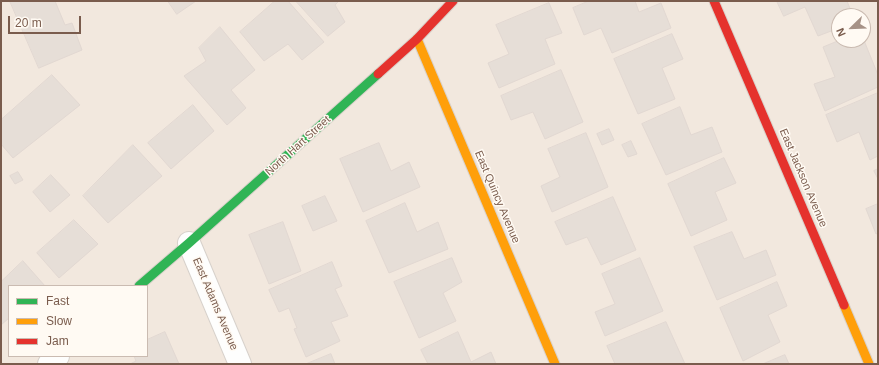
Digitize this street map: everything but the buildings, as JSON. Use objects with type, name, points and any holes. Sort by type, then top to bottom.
[{"type":"street","name":"North Hart Street","points":[[140,285],[417,39],[452,1]]},
{"type":"street","name":"East Jackson Avenue","points":[[714,1],[869,364]]},
{"type":"street","name":"East Quincy Avenue","points":[[417,39],[555,364]]},
{"type":"street","name":"East Adams Avenue","points":[[189,243],[240,364]]},
{"type":"street","points":[[49,364],[57,357]]},
{"type":"shaded area","points":[[1,1],[878,1],[878,364],[1,364]]},
{"type":"traffic: fast","points":[[140,285],[378,74]]},
{"type":"traffic: slow","points":[[417,39],[555,364]]},
{"type":"traffic: slow","points":[[844,305],[869,364]]},
{"type":"traffic: jam","points":[[378,74],[417,39],[453,1]]},
{"type":"traffic: jam","points":[[714,1],[844,305]]}]
